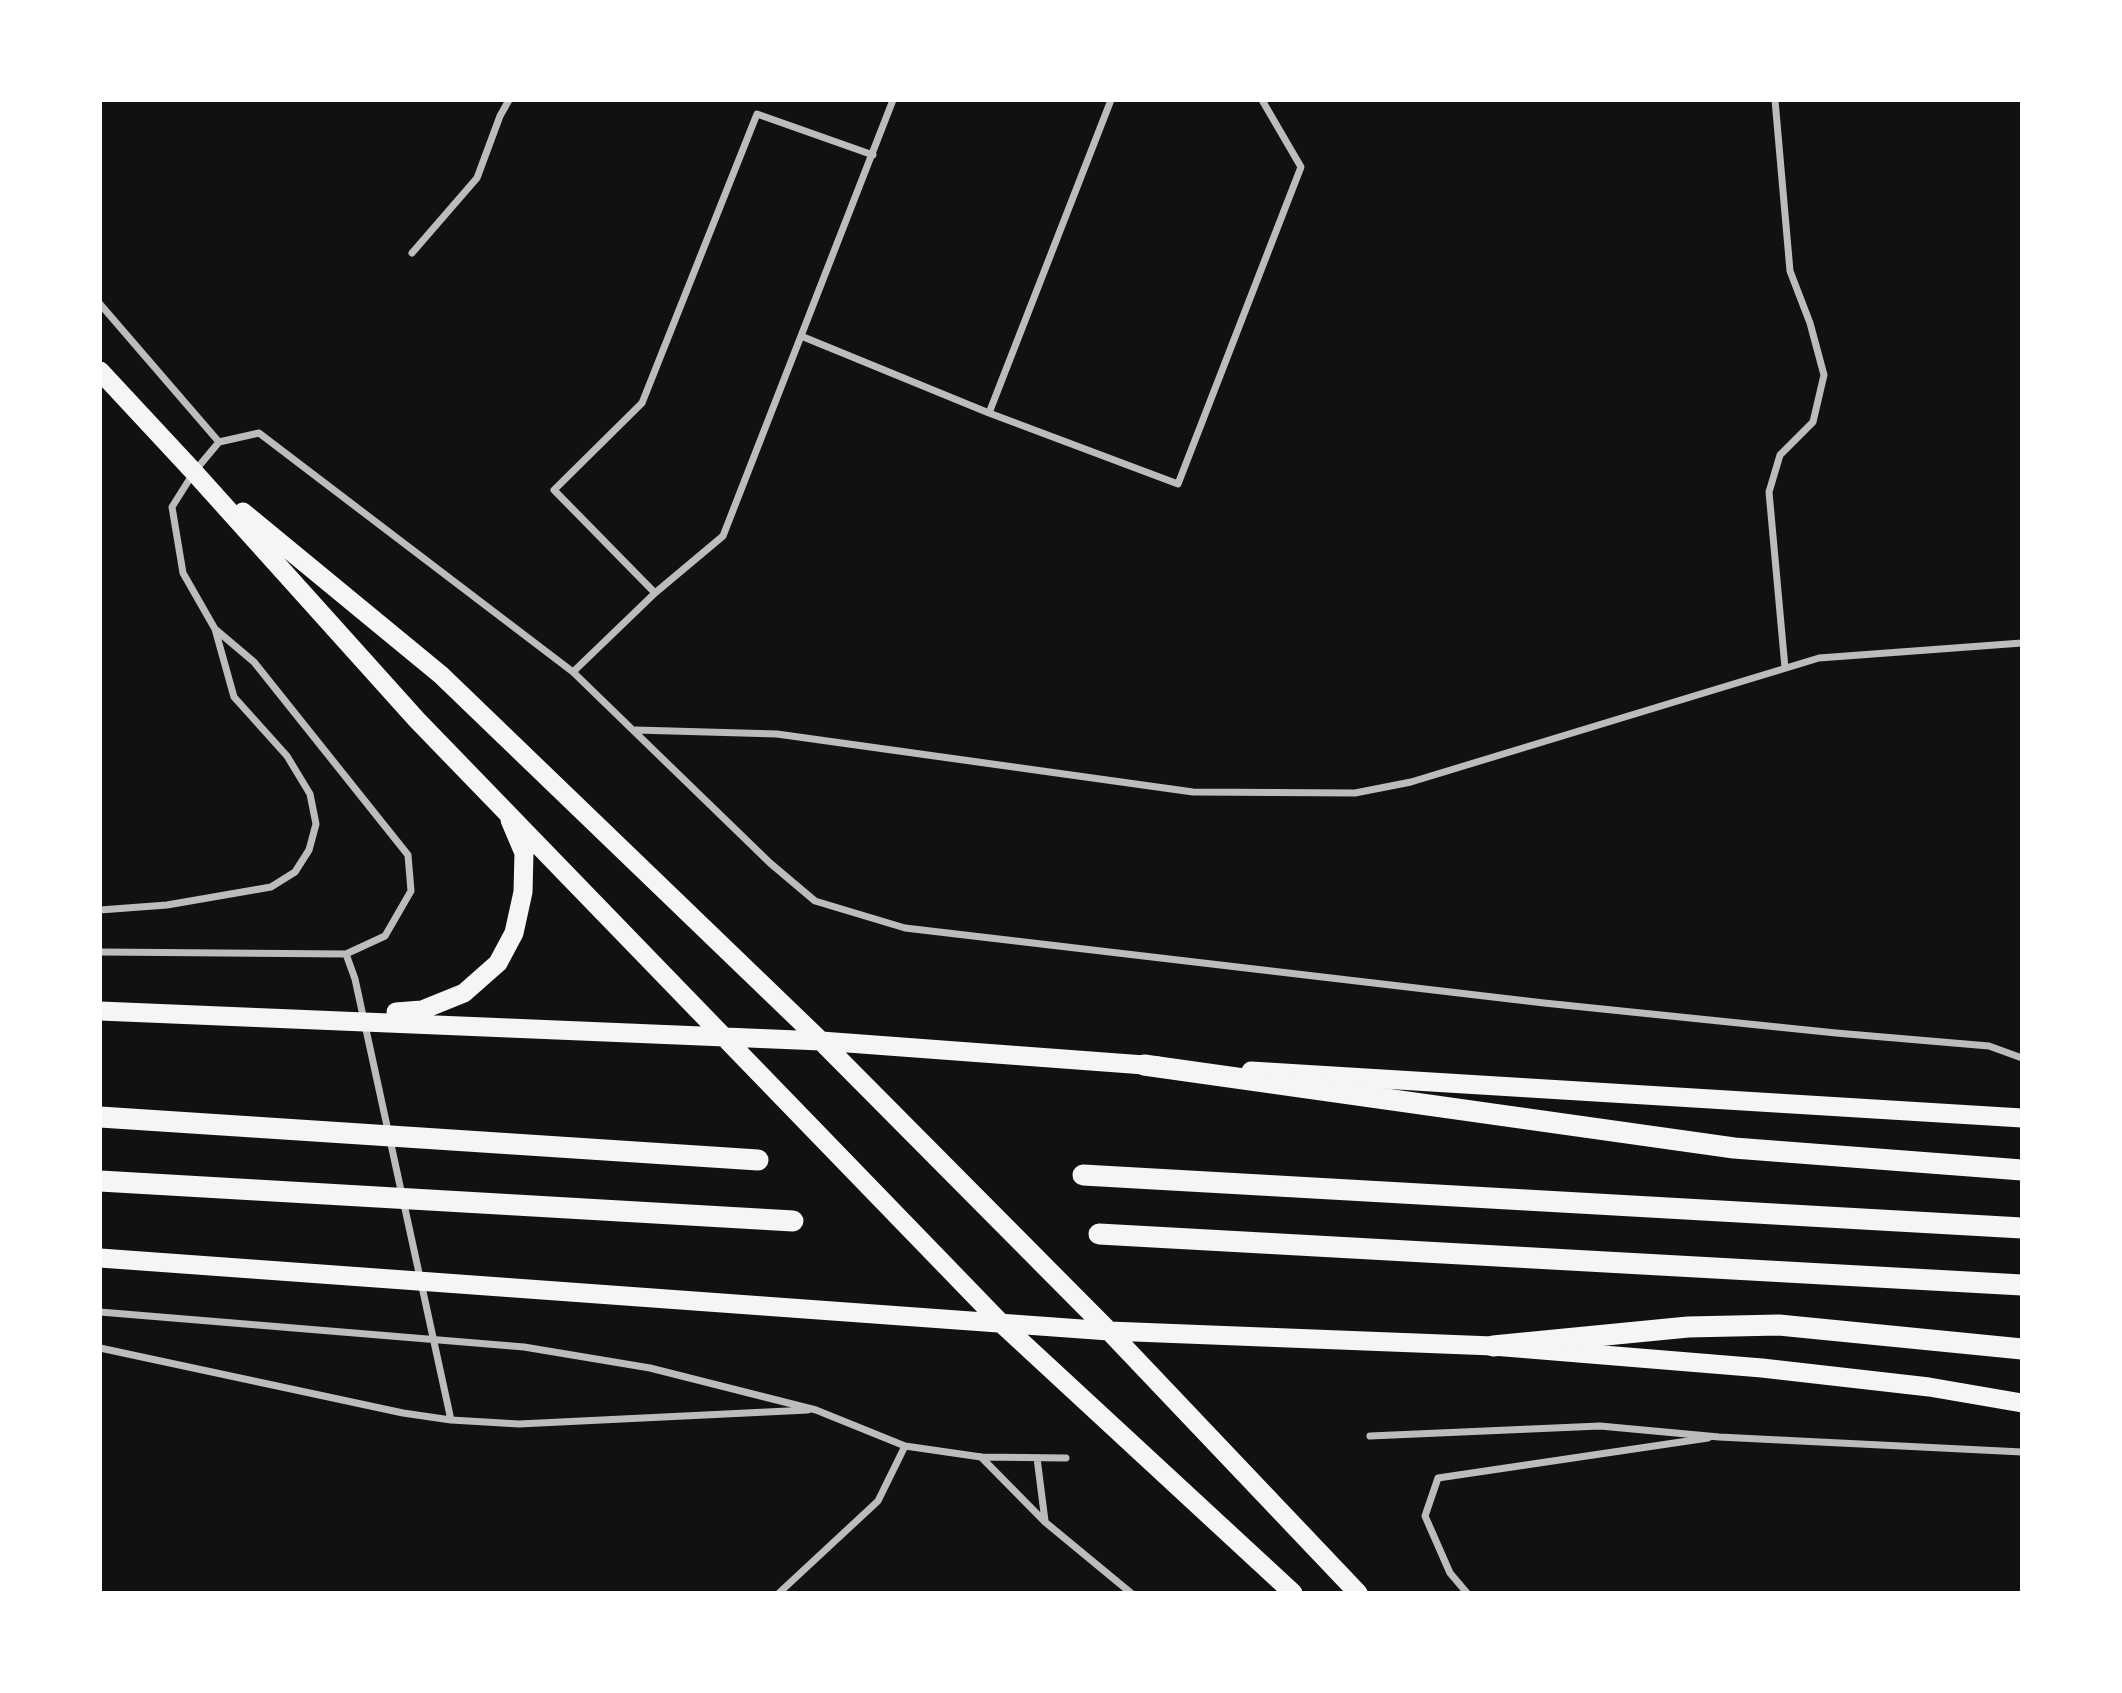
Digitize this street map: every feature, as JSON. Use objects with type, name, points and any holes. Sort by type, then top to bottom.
[{"type":"highway","points":[[100,371],[417,720],[1001,1323],[1293,1593]]},
{"type":"highway","points":[[194,472],[441,675],[821,1041],[1109,1331],[1358,1593]]},
{"type":"highway","points":[[318,1019],[422,1010],[464,993],[498,963],[514,933],[523,892],[524,853],[505,809]]},
{"type":"highway","points":[[100,1011],[821,1041],[1144,1065],[2022,1118]]},
{"type":"highway","points":[[1144,1065],[1734,1148],[2022,1170]]},
{"type":"highway","points":[[100,1117],[758,1160]]},
{"type":"highway","points":[[1083,1175],[2022,1228]]},
{"type":"highway","points":[[100,1181],[793,1221]]},
{"type":"highway","points":[[1099,1234],[2022,1285]]},
{"type":"highway","points":[[100,1258],[1109,1331],[1493,1346],[1762,1368],[1929,1387],[2022,1404]]},
{"type":"highway","points":[[1493,1346],[1688,1327],[1779,1325],[2022,1349]]},
{"type":"street","points":[[412,253],[477,178],[500,116],[509,100]]},
{"type":"street","points":[[573,672],[655,593],[723,536],[893,100]]},
{"type":"street","points":[[989,413],[1111,100]]},
{"type":"street","points":[[801,336],[989,413],[1178,484],[1301,167],[1262,100]]},
{"type":"street","points":[[1775,100],[1790,271],[1810,323],[1824,376],[1813,422],[1780,455],[1769,492],[1784,667]]},
{"type":"street","points":[[655,593],[554,490],[642,403],[757,114],[873,155]]},
{"type":"street","points":[[100,304],[219,442]]},
{"type":"street","points":[[100,910],[167,905],[271,887],[295,872],[309,849],[316,824],[310,794],[287,755],[234,697],[215,629],[183,573],[172,507],[194,472],[219,442],[259,433],[573,672],[636,730],[770,863],[815,901],[905,928],[1544,1003],[1989,1046],[2022,1058]]},
{"type":"street","points":[[100,953],[346,954],[384,936],[411,891],[408,855],[254,662],[215,629]]},
{"type":"street","points":[[636,730],[777,734],[1193,792],[1355,793],[1411,782],[1819,658],[2022,643]]},
{"type":"street","points":[[346,954],[355,979],[451,1420]]},
{"type":"street","points":[[100,1312],[524,1347],[650,1368],[816,1410],[905,1446],[981,1457],[1066,1458]]},
{"type":"street","points":[[100,1348],[403,1413],[451,1420],[519,1424],[816,1410]]},
{"type":"street","points":[[1370,1436],[1600,1426],[1719,1437],[2022,1451]]},
{"type":"street","points":[[1467,1593],[1450,1573],[1425,1516],[1438,1478],[1719,1437]]},
{"type":"street","points":[[779,1593],[878,1501],[905,1446]]},
{"type":"street","points":[[981,1457],[1045,1522],[1131,1593]]},
{"type":"street","points":[[1037,1458],[1045,1522]]}]
